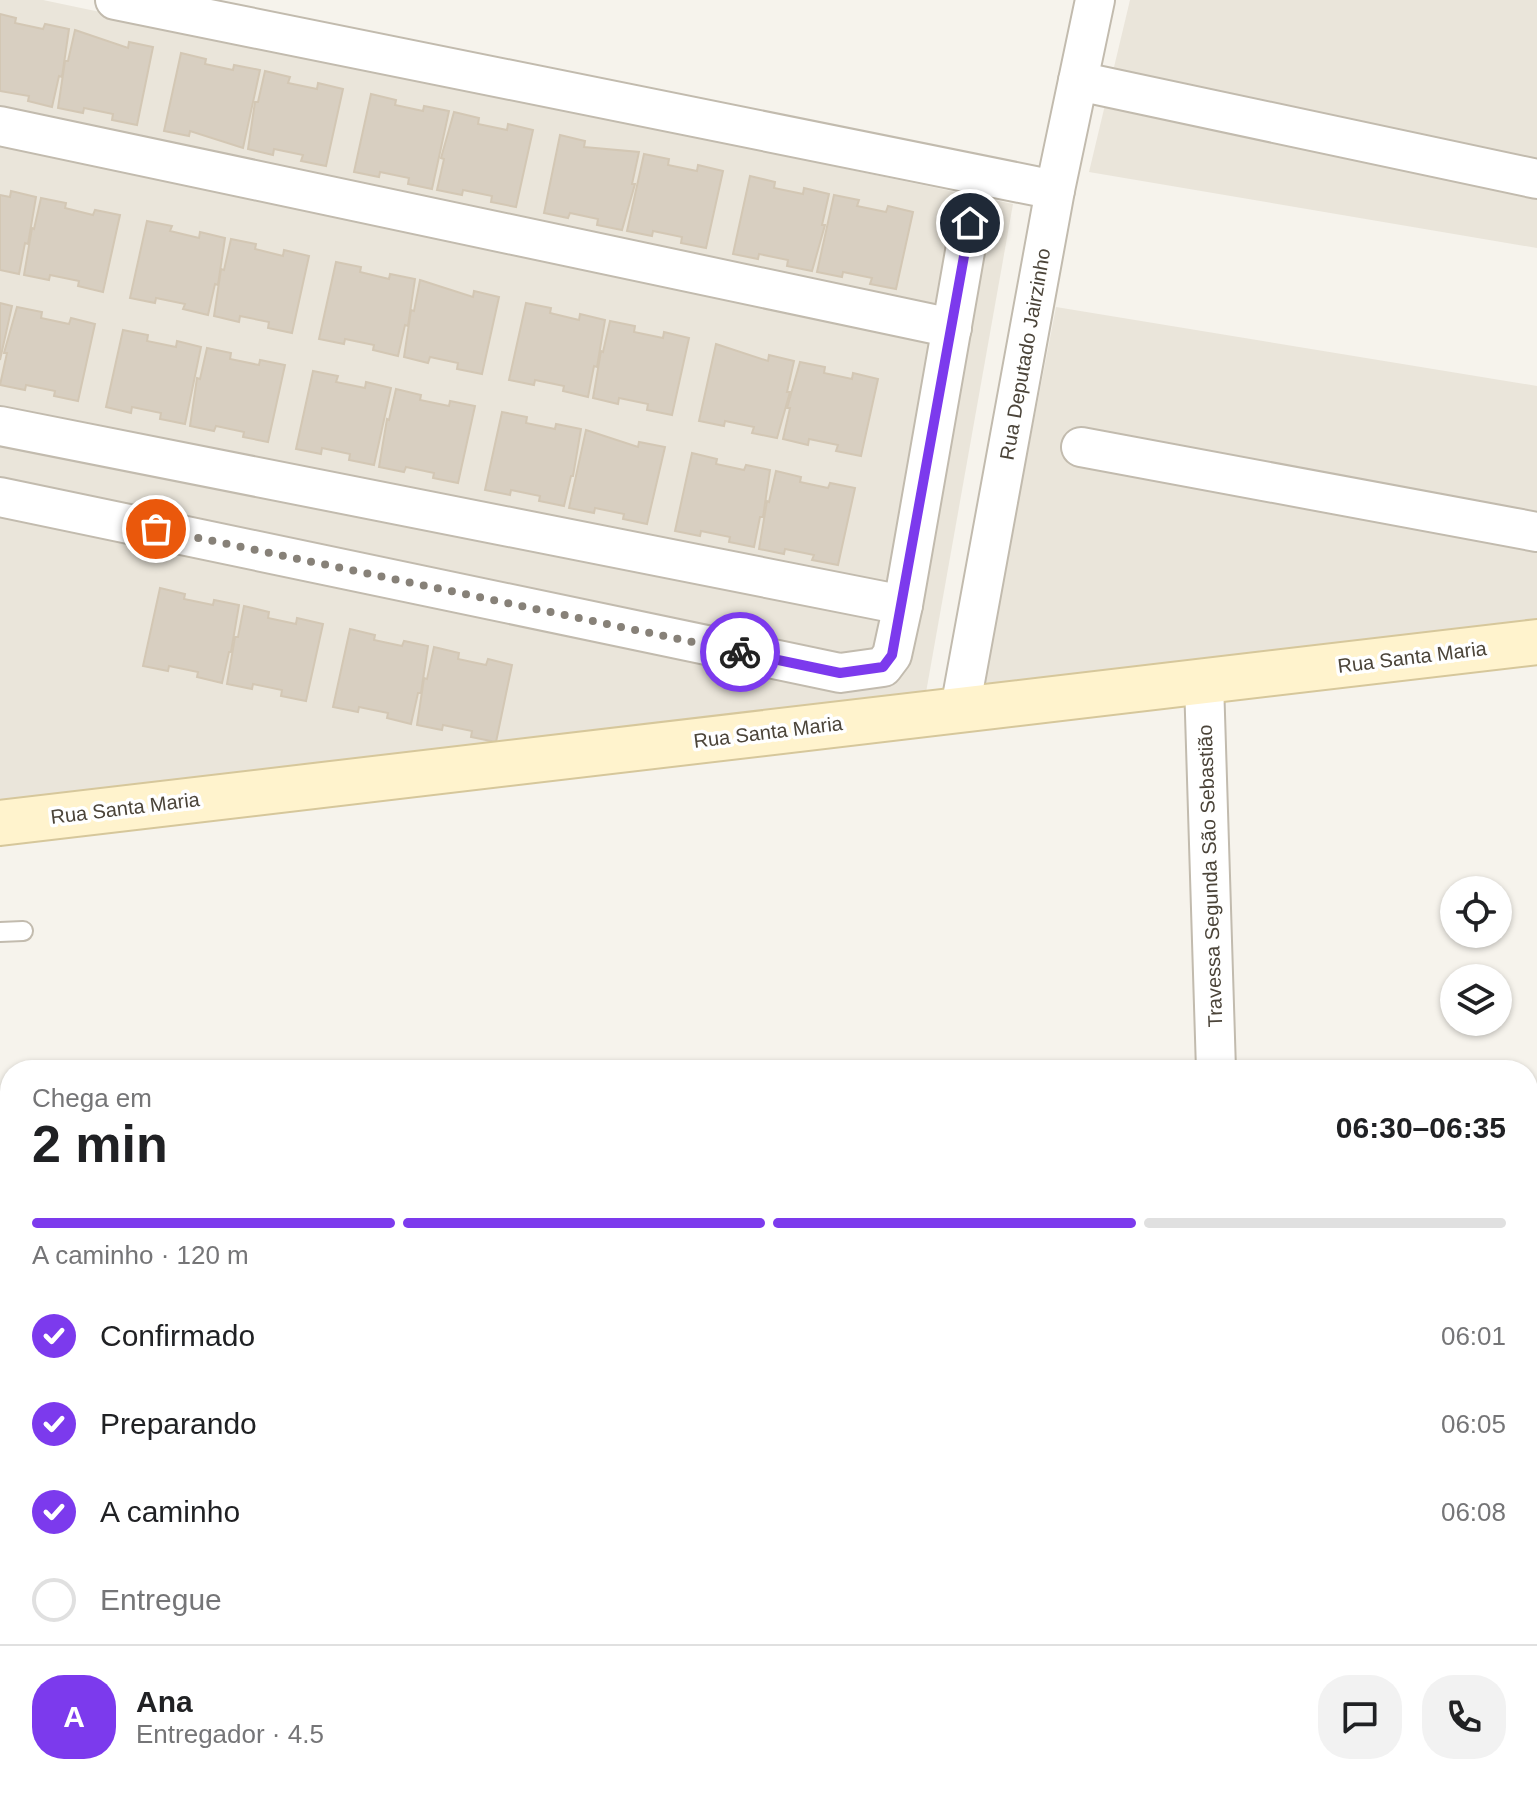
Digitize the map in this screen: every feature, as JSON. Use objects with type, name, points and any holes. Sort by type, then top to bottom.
[{"type":"street","points":[[115,0],[1055,190]]},
{"type":"street","name":"Rua Deputado Jairzinho","points":[[960,709],[1055,190],[1095,0]]},
{"type":"street","points":[[1078,81],[1537,179]]},
{"type":"street","points":[[0,126],[952,328]]},
{"type":"street","points":[[0,497],[840,673],[883,667],[892,655],[903,605],[970,223]]},
{"type":"street","points":[[0,426],[903,605]]},
{"type":"street","points":[[1081,447],[1537,532]]},
{"type":"street","name":"Rua Santa Maria","points":[[0,823],[1537,642]]},
{"type":"street","name":"Travessa Segunda São Sebastião","points":[[1204,682],[1216,1060]]},
{"type":"lane","points":[[0,932],[23,931]]},
{"type":"shaded area","points":[[0,0],[43,0],[1013,204],[925,698],[0,801]]},
{"type":"shaded area","points":[[1130,0],[1537,0],[1537,248],[1089,172]]},
{"type":"shaded area","points":[[1056,307],[1537,386],[1537,620],[983,684]]},
{"type":"building","points":[[0,14],[16,18],[15,23],[43,29],[45,24],[69,29],[62,77],[59,76],[52,107],[28,101],[29,96],[0,91]]},
{"type":"building","points":[[75,30],[128,48],[129,42],[153,47],[137,125],[112,120],[113,114],[84,108],[83,113],[58,108],[65,61],[68,61]]},
{"type":"building","points":[[181,53],[206,59],[205,64],[233,70],[234,65],[260,70],[243,148],[190,131],[189,136],[164,131]]},
{"type":"building","points":[[265,71],[290,77],[288,83],[317,89],[318,83],[343,89],[326,166],[301,161],[303,155],[274,149],[273,155],[248,149],[255,102],[258,102]]},
{"type":"building","points":[[371,94],[396,100],[395,105],[423,111],[424,106],[449,111],[432,189],[408,184],[409,178],[380,172],[379,177],[354,172]]},
{"type":"building","points":[[454,112],[479,118],[478,124],[507,130],[508,124],[533,130],[516,207],[491,202],[492,196],[463,190],[462,195],[437,190],[444,159],[441,158]]},
{"type":"building","points":[[560,135],[585,141],[584,147],[639,152],[632,184],[635,184],[622,230],[597,225],[598,219],[570,213],[568,218],[544,213]]},
{"type":"building","points":[[644,154],[669,159],[668,165],[697,171],[698,165],[723,171],[706,248],[681,243],[682,237],[653,231],[652,236],[627,231]]},
{"type":"building","points":[[750,176],[775,182],[774,188],[803,194],[804,188],[829,194],[822,225],[825,225],[812,271],[787,266],[788,260],[759,254],[758,259],[733,254]]},
{"type":"building","points":[[11,191],[36,197],[19,274],[0,270],[0,195],[10,197]]},
{"type":"building","points":[[834,195],[859,200],[857,206],[886,212],[888,206],[913,212],[896,289],[870,284],[872,278],[843,272],[842,277],[817,272]]},
{"type":"building","points":[[41,198],[66,203],[65,208],[93,215],[95,210],[120,215],[103,292],[78,286],[79,281],[50,275],[49,280],[24,275]]},
{"type":"building","points":[[147,221],[172,226],[170,231],[199,238],[200,232],[225,238],[218,285],[215,284],[208,315],[183,309],[185,304],[156,298],[155,303],[130,298]]},
{"type":"building","points":[[231,239],[256,244],[255,249],[283,256],[284,250],[309,256],[292,333],[268,328],[269,322],[240,316],[239,322],[214,316],[221,269],[224,270]]},
{"type":"building","points":[[336,262],[361,267],[360,272],[389,279],[390,274],[415,279],[408,326],[405,325],[398,356],[373,350],[374,345],[345,339],[344,344],[319,339]]},
{"type":"building","points":[[420,280],[473,297],[474,291],[499,297],[482,374],[457,369],[458,363],[430,357],[428,363],[404,357],[411,310],[414,311]]},
{"type":"building","points":[[0,303],[12,306],[0,360]]},
{"type":"building","points":[[526,303],[551,308],[550,313],[579,320],[580,314],[605,320],[588,397],[563,391],[564,386],[535,380],[534,385],[509,380]]},
{"type":"building","points":[[17,307],[42,312],[41,318],[69,324],[71,318],[95,324],[78,401],[54,396],[55,391],[26,385],[25,390],[0,385],[7,353],[4,353]]},
{"type":"building","points":[[610,321],[635,326],[634,332],[663,338],[664,332],[689,338],[672,415],[647,410],[648,404],[619,398],[618,404],[593,398]]},
{"type":"building","points":[[123,330],[148,335],[147,341],[176,347],[177,341],[201,347],[185,424],[160,419],[161,413],[132,407],[131,413],[106,407]]},
{"type":"building","points":[[716,344],[768,361],[769,355],[794,361],[787,392],[790,392],[777,438],[752,433],[754,427],[725,421],[724,426],[699,421]]},
{"type":"building","points":[[207,348],[231,353],[230,359],[259,365],[260,360],[285,365],[268,442],[243,437],[244,432],[216,426],[214,431],[190,426],[197,378],[200,379]]},
{"type":"building","points":[[800,362],[825,367],[824,373],[852,379],[853,373],[878,379],[861,456],[836,451],[838,445],[809,439],[808,445],[783,439],[790,408],[787,408]]},
{"type":"building","points":[[313,371],[338,376],[336,382],[365,388],[366,382],[391,388],[374,465],[349,460],[350,454],[322,448],[321,454],[296,449]]},
{"type":"building","points":[[396,389],[421,395],[420,400],[449,406],[450,401],[475,406],[458,483],[433,478],[434,473],[406,467],[404,472],[379,467],[387,419]]},
{"type":"building","points":[[502,412],[527,417],[526,423],[555,429],[556,424],[581,429],[564,506],[539,501],[540,496],[511,490],[510,495],[485,490]]},
{"type":"building","points":[[586,430],[638,447],[639,442],[665,447],[647,524],[623,519],[624,514],[595,508],[594,513],[569,508]]},
{"type":"building","points":[[692,453],[717,459],[716,464],[744,470],[746,465],[770,470],[763,517],[760,517],[754,547],[729,542],[730,537],[701,531],[700,536],[675,531]]},
{"type":"building","points":[[776,471],[801,477],[800,482],[828,488],[830,483],[855,488],[838,565],[812,560],[814,555],[785,549],[784,554],[759,549],[767,501]]},
{"type":"building","points":[[160,588],[185,594],[184,599],[213,605],[214,600],[239,605],[222,683],[197,677],[198,672],[169,666],[168,671],[143,666]]},
{"type":"building","points":[[244,606],[269,612],[268,618],[296,624],[297,618],[323,624],[306,701],[281,696],[282,690],[253,684],[252,689],[227,684]]},
{"type":"building","points":[[350,629],[375,635],[374,640],[402,646],[404,641],[428,646],[421,693],[418,693],[411,724],[387,718],[388,713],[359,707],[358,712],[333,707]]},
{"type":"building","points":[[434,647],[459,653],[458,659],[486,665],[488,659],[512,665],[496,742],[471,737],[472,731],[443,725],[442,730],[417,725],[424,678],[427,679]]},
{"type":"way so far","points":[[156,529],[740,652]]},
{"type":"route","points":[[740,652],[840,673],[865,672],[883,667],[892,655],[970,223]]}]
